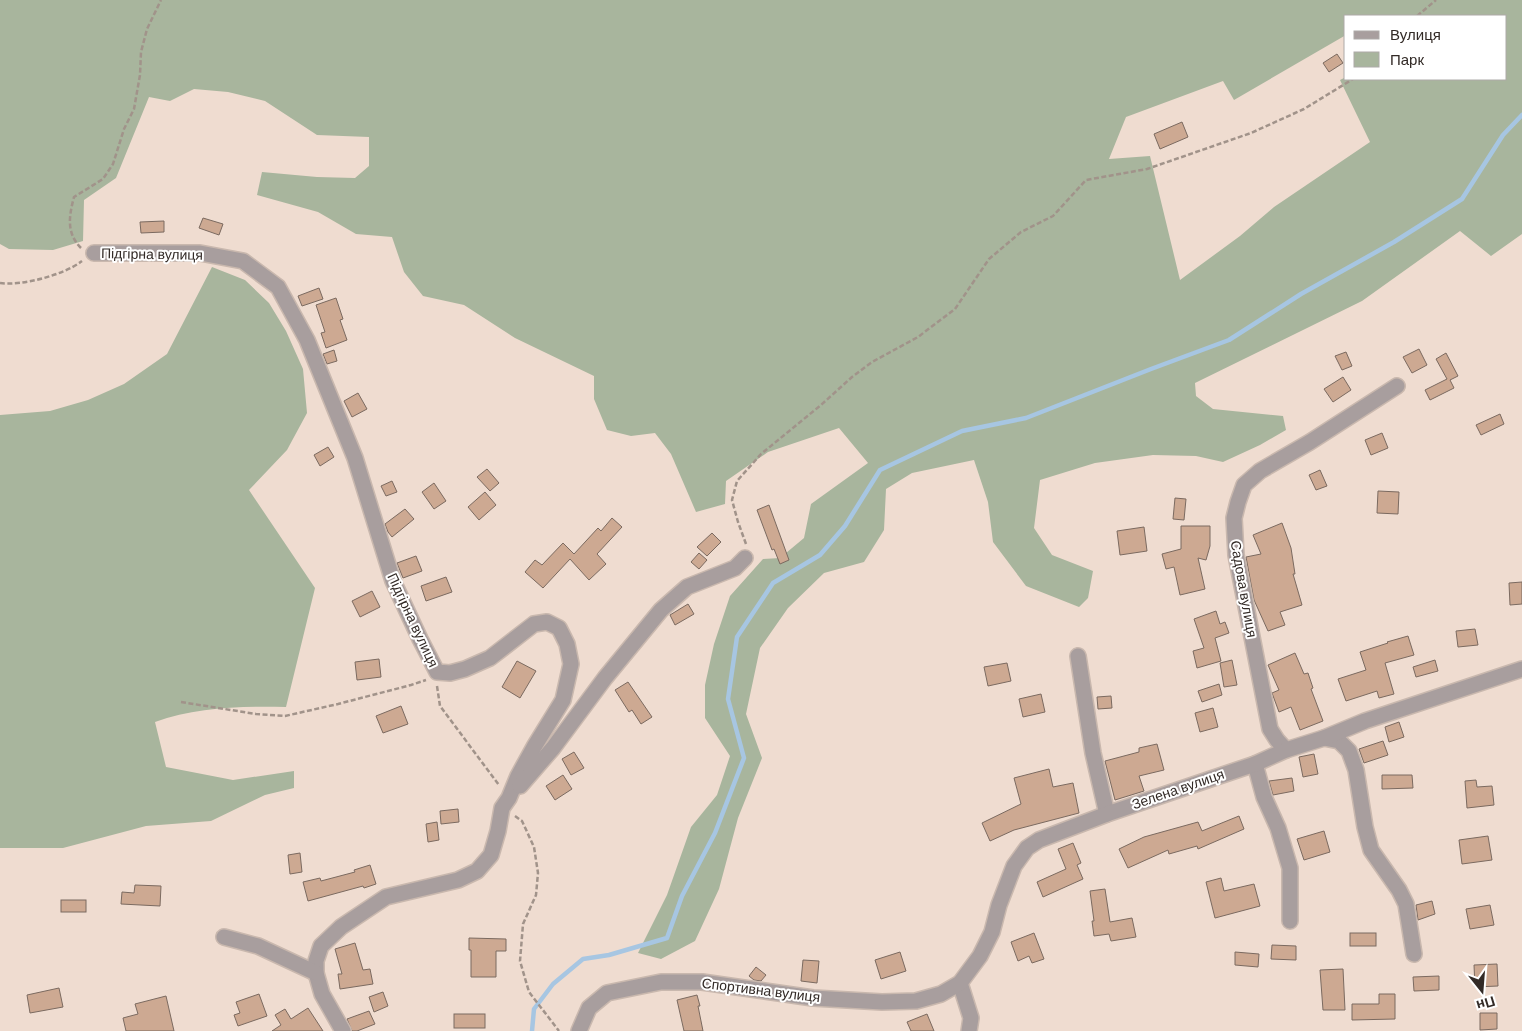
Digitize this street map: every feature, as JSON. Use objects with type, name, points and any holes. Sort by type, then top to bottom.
[{"type":"street","name":"Підгірна вулиця","points":[[94,253],[200,253],[243,261],[278,287],[307,340],[355,458],[393,581],[437,672],[450,673],[465,669],[490,658],[534,624],[547,622],[559,628],[567,644],[570,664],[563,700],[518,776],[506,803],[491,855],[477,871],[458,880],[386,896],[341,927],[321,946],[316,961],[316,973],[322,994],[344,1031]]},
{"type":"street","name":"Садова вулиця","points":[[1286,750],[1270,729],[1236,555],[1234,518],[1238,502],[1244,485],[1260,472],[1397,386]]},
{"type":"street","points":[[506,803],[553,748],[661,610],[687,587],[735,568],[745,558]]},
{"type":"street","points":[[1078,656],[1093,753],[1107,814]]},
{"type":"street","name":"Зелена вулиця","points":[[960,983],[980,956],[992,932],[1014,866],[1027,848],[1039,840],[1107,814],[1255,764],[1286,750],[1324,738],[1365,721],[1522,669]]},
{"type":"street","points":[[1324,738],[1339,741],[1349,751],[1356,770],[1364,827],[1371,850],[1399,890],[1406,904],[1414,954]]},
{"type":"street","points":[[1255,764],[1264,797],[1278,828],[1290,868],[1290,921]]},
{"type":"street","points":[[224,937],[258,946],[316,973]]},
{"type":"street","name":"Спортивна вулиця","points":[[579,1031],[588,1008],[607,993],[661,982],[702,982],[813,998],[882,1002],[916,1001],[941,994],[960,983]]},
{"type":"street","points":[[960,983],[971,1018],[969,1031]]},
{"type":"path","points":[[94,253],[79,247],[71,234],[70,212],[74,197],[103,179],[113,164],[124,129],[134,109],[140,75],[141,52],[147,29],[161,0]]},
{"type":"path","points":[[1418,15],[1436,0]]},
{"type":"path","points":[[745,558],[746,544],[732,500],[737,481],[761,454],[821,405],[852,376],[872,362],[918,337],[955,309],[989,260],[1021,232],[1053,216],[1086,180],[1147,169],[1251,133],[1304,109],[1351,80]]},
{"type":"path","points":[[0,283],[11,284],[47,276],[75,267],[94,253]]},
{"type":"path","points":[[181,702],[256,714],[284,716],[411,685],[426,680],[437,672]]},
{"type":"path","points":[[437,672],[436,691],[440,706],[506,803],[522,821],[534,847],[538,874],[536,895],[524,924],[520,961],[530,992],[559,1031]]},
{"type":"green space","points":[[0,0],[1522,0],[1522,234],[1491,256],[1460,231],[1362,301],[1195,383],[1196,396],[1213,409],[1283,416],[1286,430],[1260,445],[1223,462],[1196,456],[1153,455],[1095,463],[1040,480],[1034,528],[1052,555],[1093,571],[1088,598],[1079,607],[1026,586],[993,542],[988,502],[974,460],[912,473],[886,489],[884,530],[864,562],[824,573],[788,608],[760,648],[746,714],[762,758],[738,818],[719,889],[695,941],[661,959],[638,953],[667,895],[691,827],[717,795],[730,756],[705,718],[705,685],[714,644],[730,596],[763,559],[780,558],[804,538],[811,504],[868,463],[839,428],[768,452],[726,481],[725,504],[696,512],[671,454],[655,433],[631,436],[607,430],[594,399],[594,376],[515,338],[464,305],[423,296],[404,272],[392,237],[356,234],[318,212],[257,195],[262,172],[355,178],[369,166],[369,137],[317,135],[265,101],[228,92],[194,89],[170,101],[149,97],[116,178],[84,200],[83,241],[53,250],[9,249],[0,244]],"holes":[[[1344,15],[1507,15],[1507,80],[1344,80],[1344,78],[1340,80],[1370,142],[1274,207],[1240,236],[1180,280],[1150,156],[1109,159],[1126,117],[1223,81],[1234,100],[1344,36]]]},
{"type":"green space","points":[[212,267],[245,280],[269,303],[286,331],[303,369],[307,413],[287,450],[249,490],[315,588],[286,707],[203,710],[155,722],[166,767],[233,780],[294,771],[294,788],[265,795],[211,821],[146,826],[63,848],[0,848],[0,415],[50,411],[88,400],[124,384],[167,354]]},
{"type":"building","points":[[1337,54],[1343,63],[1329,72],[1323,63]]},
{"type":"building","points":[[1182,122],[1188,137],[1160,149],[1154,134]]},
{"type":"building","points":[[203,218],[223,224],[219,235],[199,228]]},
{"type":"building","points":[[164,221],[164,232],[141,233],[140,222]]},
{"type":"building","points":[[319,288],[323,299],[302,306],[298,296]]},
{"type":"building","points":[[336,298],[343,319],[340,320],[347,340],[326,348],[321,333],[325,332],[316,305]]},
{"type":"building","points":[[1419,349],[1427,365],[1412,373],[1403,357]]},
{"type":"building","points":[[334,350],[337,361],[327,364],[323,354]]},
{"type":"building","points":[[1346,352],[1352,366],[1342,370],[1335,356]]},
{"type":"building","points":[[1446,353],[1458,376],[1450,380],[1454,388],[1430,400],[1425,390],[1447,379],[1436,359]]},
{"type":"building","points":[[1343,377],[1351,390],[1333,402],[1324,389]]},
{"type":"building","points":[[358,393],[367,409],[352,417],[344,401]]},
{"type":"building","points":[[1500,414],[1504,424],[1481,435],[1476,425]]},
{"type":"building","points":[[1382,433],[1388,448],[1371,455],[1365,440]]},
{"type":"building","points":[[328,447],[334,457],[320,466],[314,455]]},
{"type":"building","points":[[487,469],[499,483],[490,491],[477,477]]},
{"type":"building","points":[[1320,470],[1327,486],[1316,490],[1309,475]]},
{"type":"building","points":[[392,481],[397,492],[386,496],[381,486]]},
{"type":"building","points":[[434,483],[446,501],[434,509],[422,492]]},
{"type":"building","points":[[1378,491],[1399,492],[1398,514],[1377,513]]},
{"type":"building","points":[[485,492],[496,505],[479,520],[468,507]]},
{"type":"building","points":[[1175,498],[1186,499],[1184,520],[1173,519]]},
{"type":"building","points":[[769,505],[789,560],[780,564],[774,549],[772,550],[757,510]]},
{"type":"building","points":[[405,509],[414,519],[392,537],[385,524]]},
{"type":"building","points":[[612,518],[622,527],[597,554],[606,564],[589,580],[570,559],[543,588],[525,572],[535,560],[542,565],[563,543],[574,554],[598,528],[601,531]]},
{"type":"building","points":[[1282,523],[1291,548],[1295,574],[1293,574],[1302,605],[1280,612],[1285,625],[1268,631],[1254,600],[1246,557],[1261,554],[1253,535]]},
{"type":"building","points":[[1181,526],[1210,526],[1210,546],[1206,560],[1198,558],[1205,589],[1180,595],[1174,567],[1166,569],[1162,554],[1181,549]]},
{"type":"building","points":[[1144,527],[1147,551],[1120,555],[1117,531]]},
{"type":"building","points":[[712,533],[721,542],[707,556],[697,547]]},
{"type":"building","points":[[699,553],[707,560],[699,569],[691,562]]},
{"type":"building","points":[[416,556],[422,571],[403,578],[397,563]]},
{"type":"building","points":[[446,577],[452,592],[426,601],[421,586]]},
{"type":"building","points":[[1522,582],[1522,604],[1510,605],[1509,583]]},
{"type":"building","points":[[372,591],[380,607],[360,617],[352,601]]},
{"type":"building","points":[[688,604],[694,614],[675,625],[670,615]]},
{"type":"building","points":[[1216,611],[1220,624],[1225,622],[1229,633],[1215,638],[1221,661],[1197,668],[1193,651],[1204,648],[1194,619]]},
{"type":"building","points":[[1475,629],[1478,645],[1458,647],[1456,631]]},
{"type":"building","points":[[1408,636],[1414,655],[1385,663],[1394,694],[1379,698],[1377,691],[1346,701],[1338,679],[1366,670],[1360,652]]},
{"type":"building","points":[[1295,653],[1304,674],[1308,673],[1313,688],[1311,689],[1323,721],[1300,730],[1291,707],[1279,712],[1272,693],[1279,690],[1268,665]]},
{"type":"building","points":[[379,659],[381,677],[357,680],[355,662]]},
{"type":"building","points":[[1232,660],[1237,685],[1224,687],[1220,663]]},
{"type":"building","points":[[1435,660],[1438,671],[1416,677],[1413,667]]},
{"type":"building","points":[[517,661],[536,671],[520,698],[502,687]]},
{"type":"building","points":[[1007,663],[1011,681],[988,686],[984,667]]},
{"type":"building","points":[[628,682],[652,717],[641,724],[632,710],[629,712],[615,690]]},
{"type":"building","points":[[1219,684],[1222,695],[1202,702],[1198,691]]},
{"type":"building","points":[[1041,694],[1045,712],[1023,717],[1019,699]]},
{"type":"building","points":[[1111,696],[1112,708],[1098,709],[1097,697]]},
{"type":"building","points":[[401,706],[408,724],[383,733],[376,716]]},
{"type":"building","points":[[1213,708],[1218,727],[1200,732],[1195,713]]},
{"type":"building","points":[[1399,722],[1404,737],[1389,742],[1385,727]]},
{"type":"building","points":[[1383,741],[1388,755],[1364,763],[1359,749]]},
{"type":"building","points":[[1157,744],[1164,770],[1139,776],[1144,791],[1115,800],[1105,761],[1139,752],[1139,748]]},
{"type":"building","points":[[574,752],[584,768],[571,775],[562,759]]},
{"type":"building","points":[[1314,754],[1318,774],[1303,777],[1299,757]]},
{"type":"building","points":[[1049,769],[1053,787],[1073,783],[1079,813],[1014,830],[990,841],[982,823],[1021,804],[1014,778]]},
{"type":"building","points":[[563,775],[572,789],[555,800],[546,786]]},
{"type":"building","points":[[1382,775],[1412,775],[1413,788],[1382,789]]},
{"type":"building","points":[[1292,778],[1294,791],[1273,795],[1269,781]]},
{"type":"building","points":[[1476,780],[1477,787],[1492,786],[1494,805],[1467,808],[1465,781]]},
{"type":"building","points":[[458,809],[459,822],[441,824],[440,811]]},
{"type":"building","points":[[1239,816],[1244,829],[1198,849],[1197,846],[1169,854],[1168,850],[1128,868],[1119,849],[1144,837],[1198,822],[1202,831]]},
{"type":"building","points":[[437,822],[439,840],[428,842],[426,824]]},
{"type":"building","points":[[1324,831],[1330,852],[1304,860],[1297,839]]},
{"type":"building","points":[[1488,836],[1492,860],[1462,864],[1459,840]]},
{"type":"building","points":[[1073,843],[1081,863],[1077,865],[1083,879],[1043,897],[1037,882],[1066,869],[1058,849]]},
{"type":"building","points":[[300,853],[302,872],[290,874],[288,855]]},
{"type":"building","points":[[370,865],[376,884],[308,901],[303,882],[320,878],[321,881],[355,872],[354,870]]},
{"type":"building","points":[[1221,878],[1224,891],[1254,884],[1260,906],[1215,918],[1206,882]]},
{"type":"building","points":[[135,885],[161,886],[160,906],[121,904],[122,892],[134,893]]},
{"type":"building","points":[[1105,889],[1110,922],[1132,918],[1136,937],[1111,941],[1109,934],[1094,936],[1090,891]]},
{"type":"building","points":[[61,900],[86,900],[86,912],[61,912]]},
{"type":"building","points":[[1432,901],[1435,914],[1418,920],[1416,905]]},
{"type":"building","points":[[1490,905],[1494,925],[1470,929],[1466,909]]},
{"type":"building","points":[[1034,933],[1044,959],[1032,963],[1029,956],[1018,961],[1011,942]]},
{"type":"building","points":[[1350,933],[1376,933],[1376,946],[1350,946]]},
{"type":"building","points":[[469,938],[506,939],[506,951],[496,951],[496,977],[471,977]]},
{"type":"building","points":[[355,943],[363,970],[370,969],[373,984],[340,989],[338,974],[342,974],[335,949]]},
{"type":"building","points":[[1272,945],[1296,946],[1296,960],[1271,959]]},
{"type":"building","points":[[900,952],[906,971],[881,979],[875,960]]},
{"type":"building","points":[[1235,952],[1259,954],[1258,967],[1235,965]]},
{"type":"building","points":[[803,960],[819,961],[817,983],[801,981]]},
{"type":"building","points":[[1497,964],[1498,986],[1475,987],[1474,965]]},
{"type":"building","points":[[756,967],[766,975],[761,981],[754,980],[749,976]]},
{"type":"building","points":[[1343,969],[1345,1010],[1323,1010],[1320,970]]},
{"type":"building","points":[[1439,976],[1439,990],[1414,991],[1413,977]]},
{"type":"building","points":[[59,988],[63,1007],[30,1013],[27,995]]},
{"type":"building","points":[[383,992],[388,1006],[374,1012],[369,997]]},
{"type":"building","points":[[259,994],[267,1016],[238,1026],[234,1015],[240,1013],[236,1002]]},
{"type":"building","points":[[1379,994],[1395,994],[1395,1019],[1352,1020],[1352,1004],[1379,1004]]},
{"type":"building","points":[[697,995],[703,1031],[684,1031],[677,1000]]},
{"type":"building","points":[[166,996],[174,1031],[126,1031],[123,1018],[138,1014],[135,1004]]},
{"type":"building","points":[[308,1008],[323,1031],[272,1031],[281,1025],[275,1015],[285,1009],[291,1019]]},
{"type":"building","points":[[369,1011],[375,1024],[352,1031],[347,1019]]},
{"type":"building","points":[[1480,1013],[1497,1013],[1497,1029],[1480,1030]]},
{"type":"building","points":[[454,1014],[485,1014],[485,1028],[454,1028]]},
{"type":"building","points":[[927,1014],[934,1031],[911,1031],[907,1022]]},
{"type":"waterway","points":[[532,1031],[534,1009],[553,984],[583,959],[609,955],[667,938],[682,896],[715,833],[744,758],[728,699],[737,637],[773,583],[820,555],[845,526],[880,470],[962,431],[1026,418],[1229,340],[1301,294],[1394,242],[1462,199],[1503,135],[1522,115]]}]
